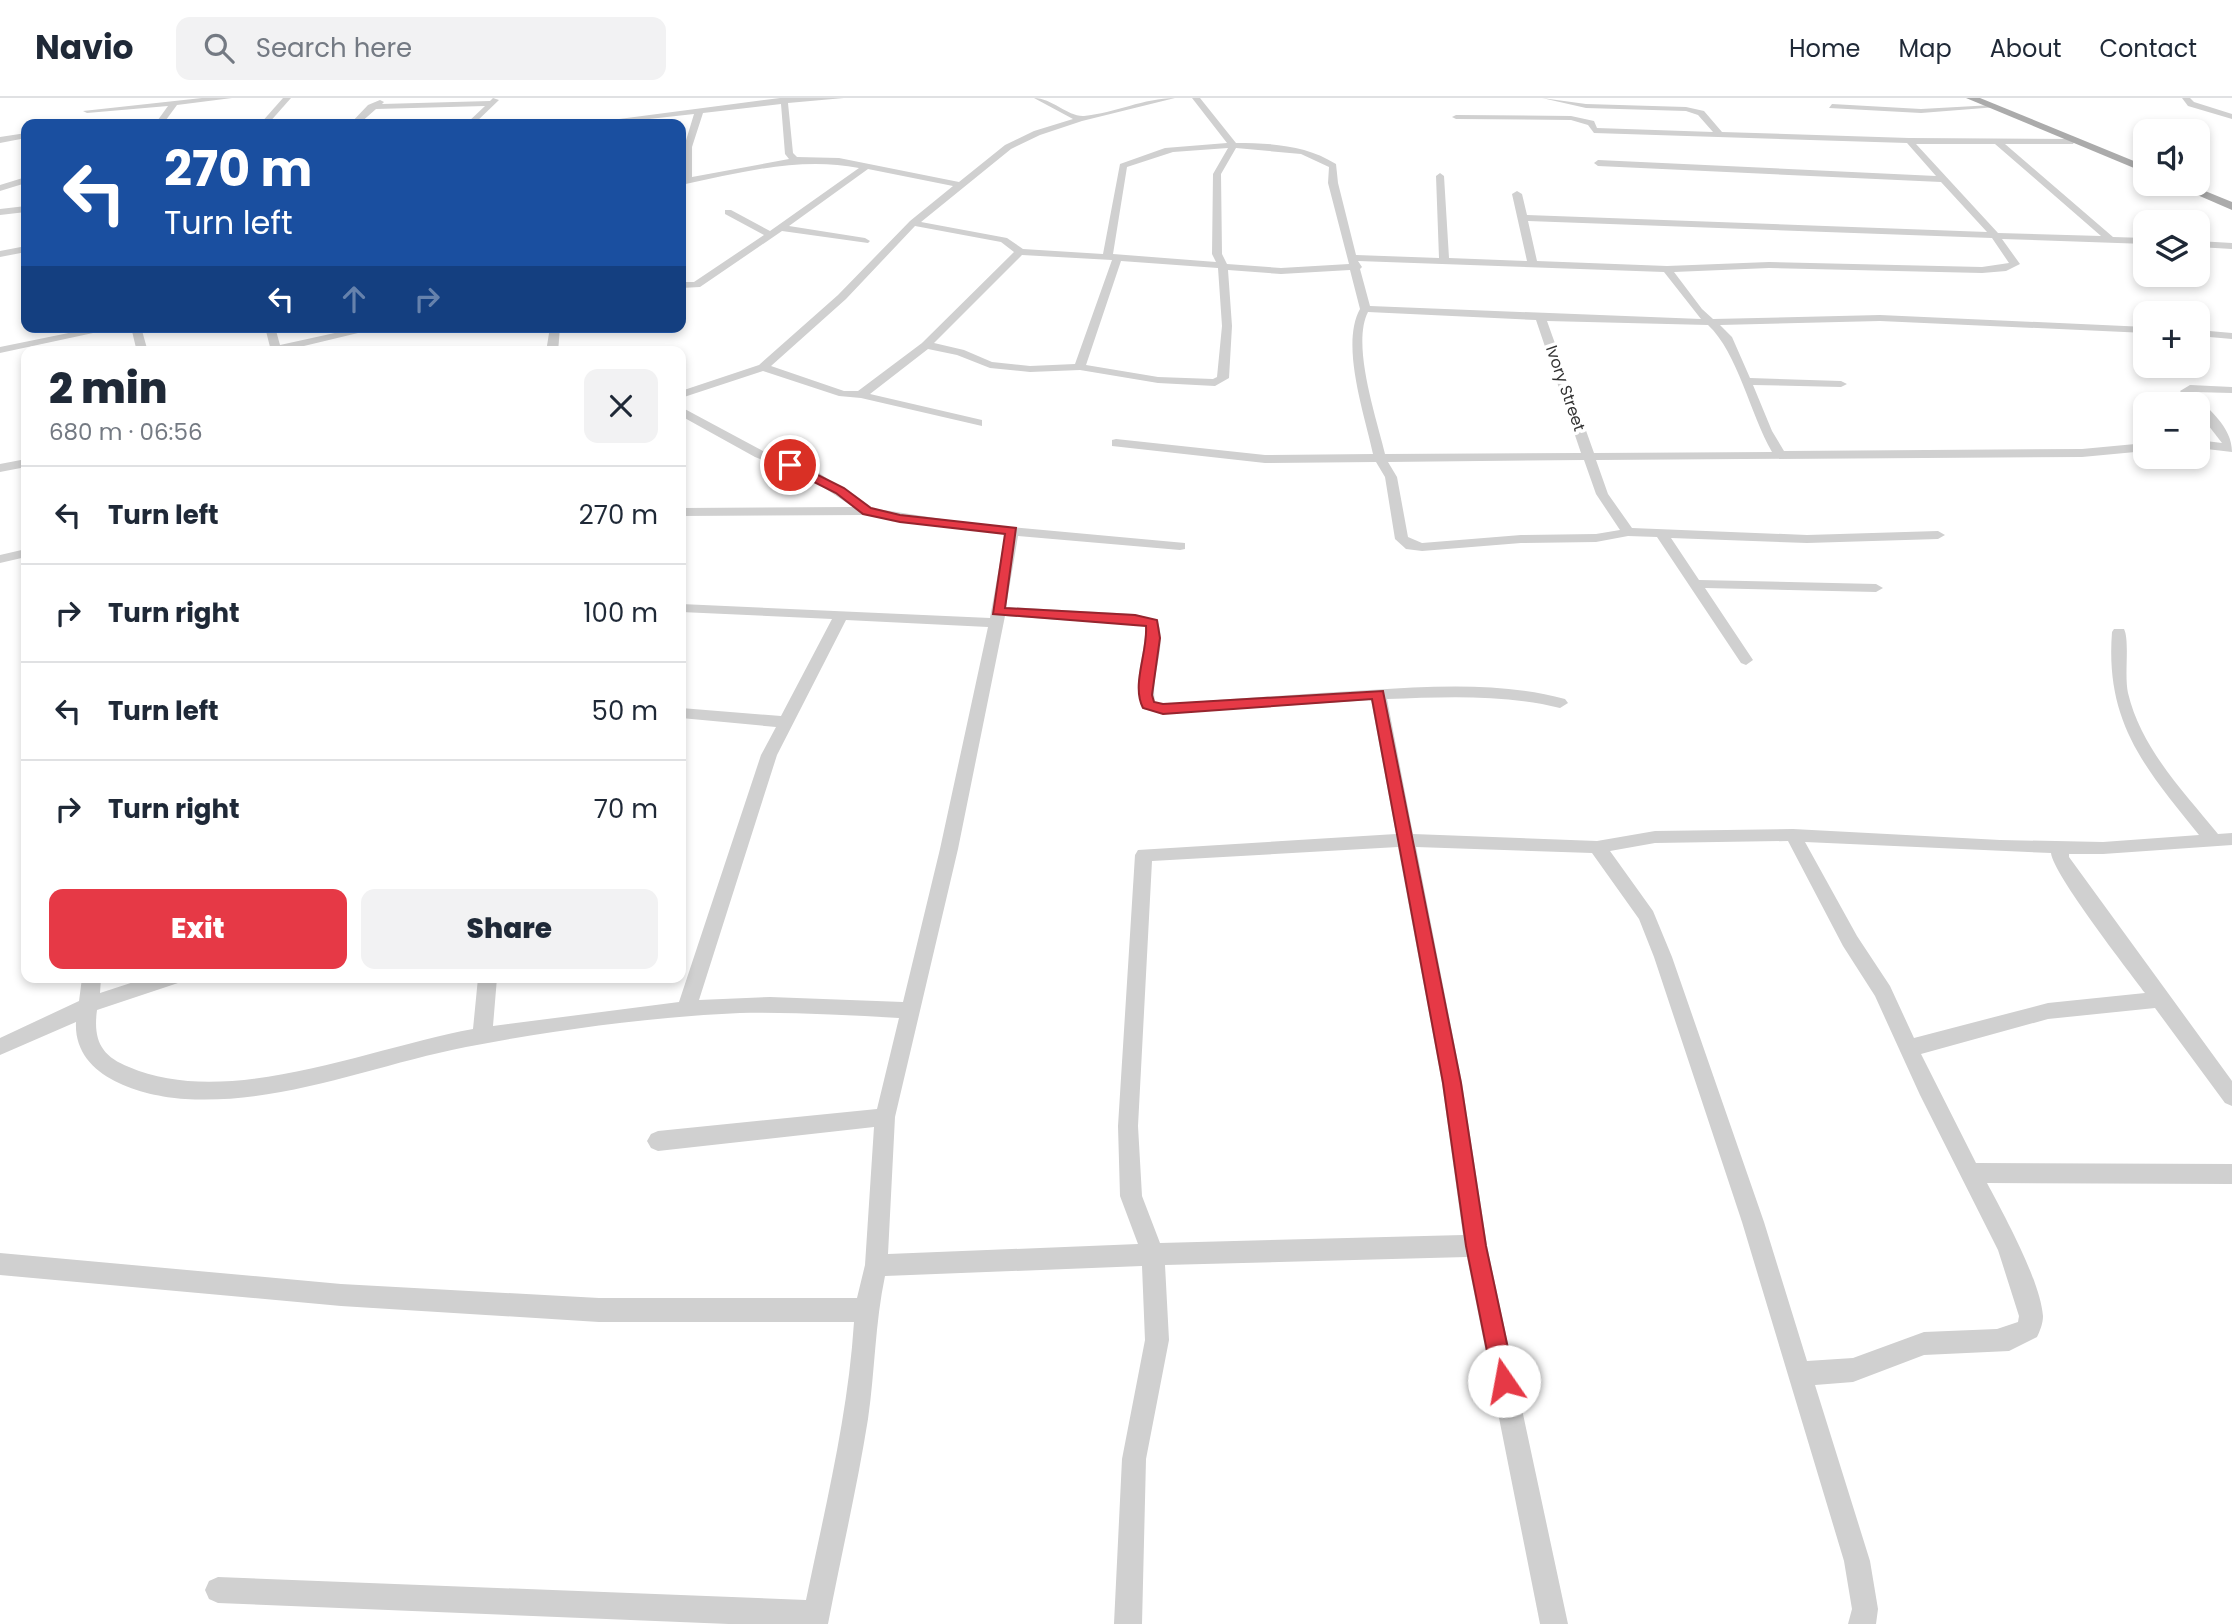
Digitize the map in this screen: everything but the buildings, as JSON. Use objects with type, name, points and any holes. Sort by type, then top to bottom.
[{"type":"main road","points":[[1971,98],[2133,165]]},
{"type":"main road","points":[[2207,196],[2232,206]]},
{"type":"street","points":[[85,119],[94,101],[106,98]]},
{"type":"street","points":[[88,111],[228,98]]},
{"type":"street","points":[[268,119],[287,98]]},
{"type":"street","points":[[359,119],[371,107],[386,98]]},
{"type":"street","points":[[632,119],[784,99],[840,98]]},
{"type":"street","points":[[1038,98],[1080,119]]},
{"type":"street","points":[[686,393],[762,367],[842,297],[913,223],[1023,139],[1080,119],[1151,100],[1171,98]]},
{"type":"street","points":[[926,345],[960,352],[990,365],[1030,369],[1080,367],[1182,382],[1215,383],[1223,378],[1227,326],[1223,267],[1217,254],[1217,174],[1232,148],[1231,141],[1196,98]]},
{"type":"street","points":[[1546,98],[1586,106],[1686,109],[1700,113],[1719,133]]},
{"type":"street","points":[[2186,98],[2191,103],[2232,117]]},
{"type":"street","points":[[784,99],[789,153],[795,160]]},
{"type":"street","points":[[371,107],[494,100]]},
{"type":"street","points":[[475,119],[494,100]]},
{"type":"street","points":[[163,119],[173,105]]},
{"type":"street","points":[[1832,106],[1922,111],[1993,107]]},
{"type":"street","points":[[686,143],[699,112]]},
{"type":"street","points":[[1456,117],[1571,118],[1591,124],[1594,130],[1909,141],[2073,141]]},
{"type":"street","points":[[0,140],[21,137]]},
{"type":"street","points":[[913,223],[1004,240],[1020,252],[1293,270],[1356,263],[1444,261],[1667,269],[1769,265],[1982,271],[2012,266],[2014,260],[1994,234],[1909,141]]},
{"type":"street","points":[[1998,142],[2110,239]]},
{"type":"street","points":[[1080,367],[1112,258],[1123,166],[1160,152],[1180,148],[1296,150],[1325,159],[1333,166],[1333,183],[1356,263],[1365,309],[1359,320],[1358,358],[1380,458],[1391,477],[1398,529],[1402,539],[1411,546],[1521,538],[1596,538],[1628,532],[1807,539],[1938,535]]},
{"type":"street","points":[[686,182],[795,160],[839,161],[961,185]]},
{"type":"street","points":[[1598,163],[1942,179]]},
{"type":"street","points":[[686,285],[696,285],[782,228],[866,167]]},
{"type":"street","points":[[1440,176],[1444,261]]},
{"type":"street","points":[[0,188],[21,182]]},
{"type":"street","points":[[1517,194],[1533,264]]},
{"type":"street","points":[[0,212],[21,210]]},
{"type":"street","points":[[728,212],[771,235]]},
{"type":"street","points":[[1523,218],[2133,240]]},
{"type":"street","points":[[782,228],[865,241]]},
{"type":"street","points":[[2210,245],[2232,246]]},
{"type":"street","points":[[0,254],[21,250]]},
{"type":"street","points":[[860,395],[926,345],[1020,252]]},
{"type":"street","points":[[1667,269],[1709,322],[1727,337],[1766,431],[1782,456]]},
{"type":"street","points":[[1365,309],[1542,319],[1709,322],[1880,318],[2133,329]]},
{"type":"street","name":"Ivory Street","points":[[1542,319],[1605,501],[1628,532]]},
{"type":"street","points":[[0,350],[86,333]]},
{"type":"street","points":[[290,346],[350,333]]},
{"type":"street","points":[[2210,334],[2232,335]]},
{"type":"street","points":[[762,367],[843,394],[860,395],[978,423]]},
{"type":"street","points":[[1745,381],[1841,384]]},
{"type":"street","points":[[2189,392],[2190,388],[2232,390]]},
{"type":"street","points":[[686,414],[759,454],[812,474],[867,511]]},
{"type":"street","points":[[2210,418],[2232,448]]},
{"type":"street","points":[[1116,443],[1265,459],[2082,453],[2133,448]]},
{"type":"street","points":[[2210,445],[2232,448]]},
{"type":"street","points":[[0,468],[21,464]]},
{"type":"street","points":[[686,512],[867,511],[900,519],[1180,546]]},
{"type":"street","points":[[218,1590],[815,1619],[853,1434],[863,1369],[866,1310],[876,1265],[885,1117],[912,1010],[997,617],[1012,531]]},
{"type":"street","points":[[1661,533],[1746,660]]},
{"type":"street","points":[[0,559],[21,554]]},
{"type":"street","points":[[1693,584],[1877,588]]},
{"type":"street","points":[[686,608],[841,615],[1135,619],[1152,623],[1153,638],[1145,695],[1148,705],[1163,709],[1378,694],[1504,691],[1560,703]]},
{"type":"street","points":[[686,1009],[719,900],[769,754],[841,615]]},
{"type":"street","points":[[2119,632],[2115,660],[2129,725],[2152,762],[2223,840]]},
{"type":"street","points":[[1378,694],[1452,1083],[1476,1246],[1554,1624]]},
{"type":"street","points":[[686,713],[784,722]]},
{"type":"street","points":[[1128,1624],[1134,1459],[1157,1340],[1153,1256],[1131,1196],[1128,1126],[1144,855],[1406,840],[1597,847],[1655,837],[1793,835],[2104,848],[2223,840]]},
{"type":"street","points":[[1793,835],[1850,941],[1883,992],[2008,1246],[2031,1316],[2029,1329],[2022,1335],[2004,1340],[1931,1342],[1892,1353],[1853,1370],[1799,1373]]},
{"type":"street","points":[[1597,847],[1647,916],[1663,957],[1753,1222],[1857,1560],[1865,1609],[1862,1624]]},
{"type":"street","points":[[2060,848],[2060,858],[2091,905],[2232,1097]]},
{"type":"street","points":[[92,983],[84,1034],[88,1048],[107,1068],[139,1082],[184,1090],[252,1087],[340,1070],[439,1044],[686,1009],[753,1004],[912,1010]]},
{"type":"street","points":[[0,1047],[55,1024],[90,1004],[155,983]]},
{"type":"street","points":[[482,1037],[487,983]]},
{"type":"street","points":[[1910,1048],[2048,1012],[2162,999]]},
{"type":"street","points":[[658,1141],[885,1117]]},
{"type":"street","points":[[1970,1173],[2232,1174]]},
{"type":"street","points":[[876,1265],[1324,1248],[1476,1246]]},
{"type":"street","points":[[0,1264],[341,1295],[599,1310],[866,1310]]},
{"type":"route","points":[[790,465],[812,474],[867,511],[900,519],[1012,531],[998,611],[1135,619],[1152,623],[1153,638],[1145,695],[1148,705],[1163,709],[1378,694],[1452,1083],[1476,1246],[1504,1381]]}]
